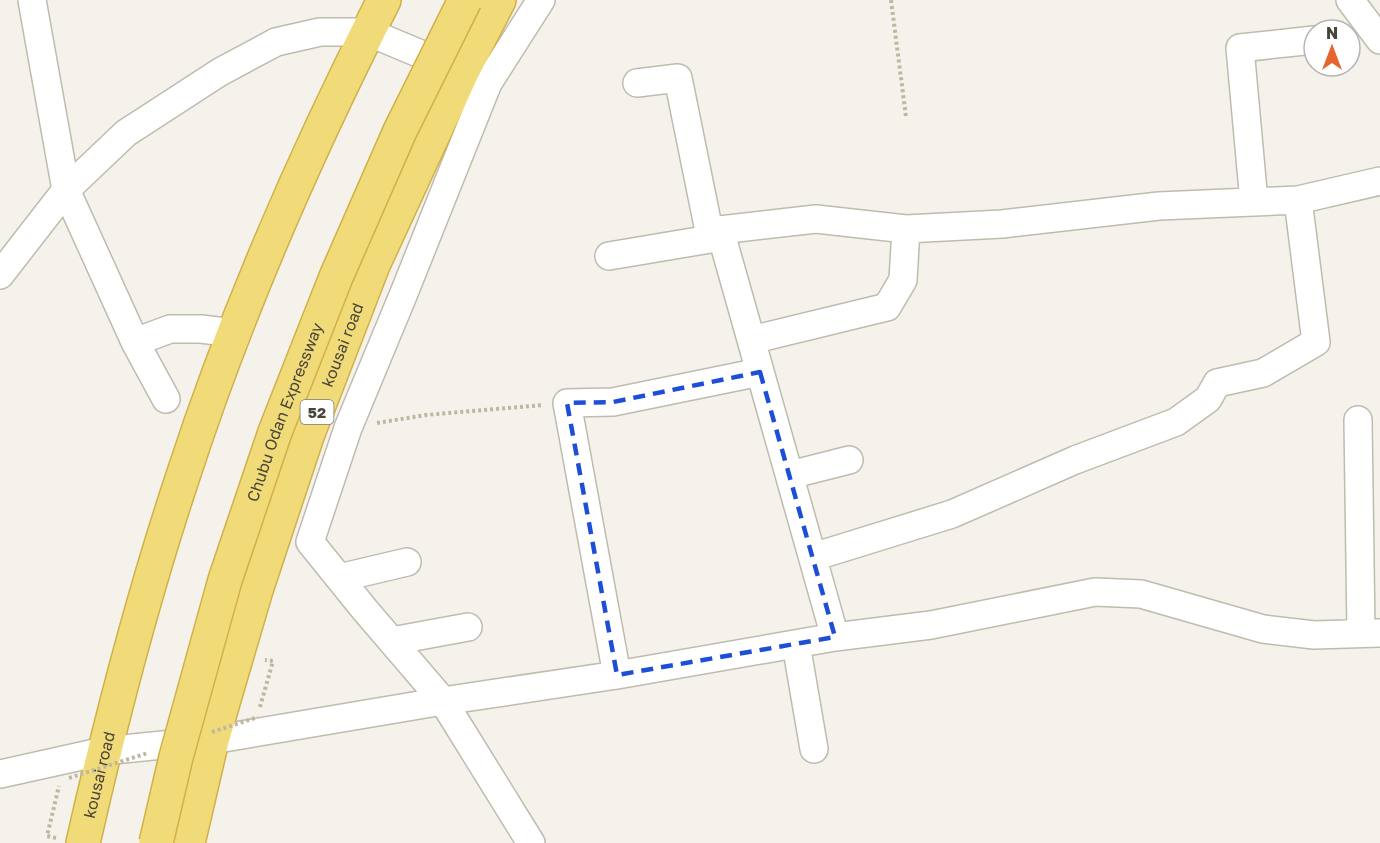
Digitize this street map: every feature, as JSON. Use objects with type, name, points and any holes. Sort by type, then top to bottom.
[{"type":"highway","name":"kousai road","points":[[70,836],[104,751],[141,610],[180,486],[234,333],[297,183],[384,0]]},
{"type":"highway","name":"Chubu Odan Expressway","points":[[156,843],[176,757],[225,580],[275,432],[336,278],[400,131],[465,0]]},
{"type":"highway","name":"kousai road","points":[[188,843],[212,740],[256,590],[307,436],[373,265],[475,77],[499,0]]},
{"type":"street","points":[[32,0],[66,190],[135,342],[166,399]]},
{"type":"street","points":[[531,843],[443,701],[310,542],[348,428],[409,282],[475,77],[541,0]]},
{"type":"street","points":[[1350,0],[1368,36]]},
{"type":"street","points":[[0,275],[66,190],[126,132],[220,72],[276,42],[320,32],[368,32],[475,77]]},
{"type":"street","points":[[1254,202],[1240,48],[1302,41]]},
{"type":"street","points":[[637,83],[678,78],[708,226],[721,233],[835,637]]},
{"type":"street","points":[[609,256],[721,233],[816,219],[906,229],[1002,224],[1159,206],[1298,200],[1380,181]]},
{"type":"street","points":[[813,557],[952,514],[1075,459],[1176,422],[1208,399],[1216,383],[1263,373],[1316,342],[1298,200]]},
{"type":"street","points":[[751,340],[887,306],[903,280],[906,229]]},
{"type":"street","points":[[135,342],[170,329],[201,329],[234,333]]},
{"type":"street","points":[[617,675],[567,403],[613,402],[760,372]]},
{"type":"street","points":[[0,774],[104,751],[212,740],[443,701],[617,675],[835,637],[931,625],[1095,591],[1141,594],[1263,629],[1314,635],[1370,633],[1359,420]]},
{"type":"street","points":[[790,475],[849,459]]},
{"type":"street","points":[[339,578],[407,562]]},
{"type":"street","points":[[392,641],[468,627]]},
{"type":"street","points":[[796,644],[814,749]]},
{"type":"path","points":[[891,0],[906,117]]},
{"type":"path","points":[[348,428],[426,415],[567,403]]},
{"type":"path","points":[[258,717],[273,661],[262,659]]},
{"type":"path","points":[[67,788],[69,778]]},
{"type":"path","points":[[60,781],[47,836],[56,838],[70,836]]},
{"type":"highlighted area","points":[[760,372],[835,637],[617,675],[567,403],[613,402]]}]
